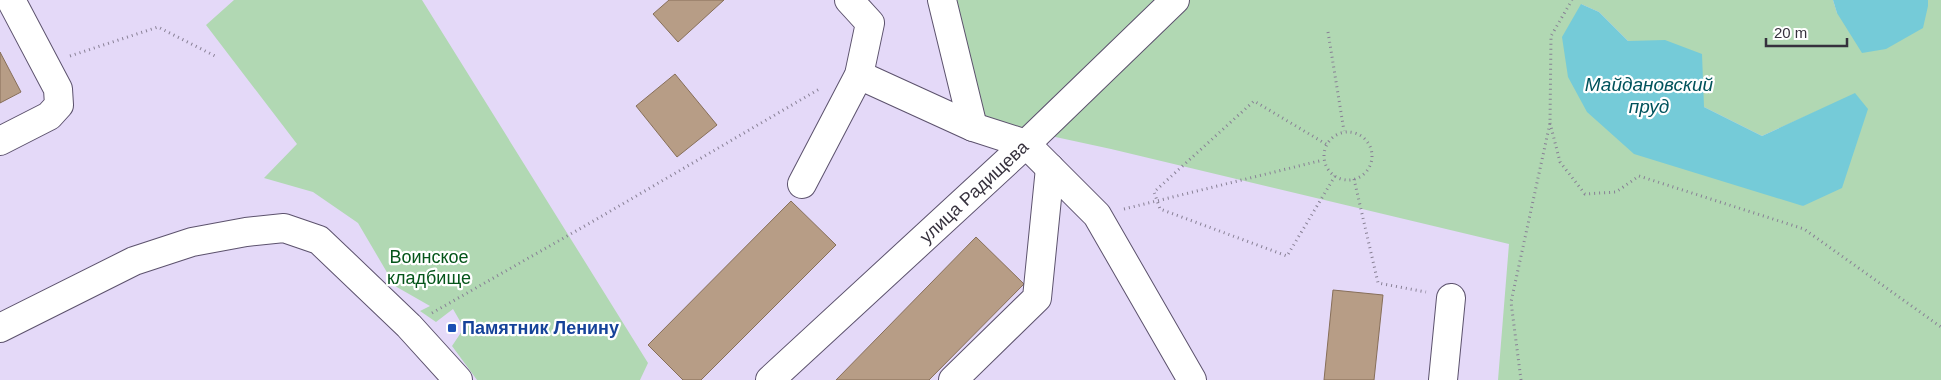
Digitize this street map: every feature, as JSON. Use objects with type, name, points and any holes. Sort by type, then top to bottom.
[{"type":"street","points":[[0,141],[49,116],[59,105],[58,89],[11,0]]},
{"type":"street","points":[[802,184],[859,75],[870,23],[849,0]]},
{"type":"street","points":[[942,0],[973,127]]},
{"type":"street","name":"улица Радищева","points":[[770,380],[1026,144],[1175,0]]},
{"type":"street","points":[[859,75],[973,127],[1026,144],[1096,215],[1192,380]]},
{"type":"street","points":[[953,380],[1037,298],[1050,168]]},
{"type":"street","points":[[0,328],[134,261],[192,242],[246,232],[284,228],[319,240],[409,326],[458,380]]},
{"type":"street","points":[[1443,380],[1451,298]]},
{"type":"path","points":[[1522,380],[1511,302],[1550,123],[1551,36],[1572,0]]},
{"type":"path","points":[[46,64],[158,27],[217,57]]},
{"type":"path","points":[[1328,32],[1344,131]]},
{"type":"path","points":[[409,326],[826,85],[859,75]]},
{"type":"path","points":[[1326,144],[1254,100],[1154,192],[1160,209],[1287,256],[1335,176]]},
{"type":"path","points":[[1550,123],[1560,162],[1585,194],[1616,192],[1639,176],[1804,229],[1941,327]]},
{"type":"path","points":[[1344,131],[1360,134],[1366,139],[1372,154],[1368,170],[1362,176],[1354,179],[1346,180],[1335,176],[1326,167],[1323,160],[1326,144],[1330,138],[1344,131]]},
{"type":"path","points":[[1096,215],[1323,160]]},
{"type":"path","points":[[1354,179],[1378,283],[1451,298]]},
{"type":"green space","name":"Воинское кладбище","points":[[234,0],[422,0],[648,363],[640,380],[477,380],[452,346],[464,328],[453,309],[436,322],[420,311],[430,306],[395,286],[358,223],[313,192],[264,178],[297,144],[206,25]]},
{"type":"green space","points":[[948,0],[1833,0],[1837,13],[1928,6],[1928,0],[1941,0],[1941,380],[1498,380],[1509,244],[1037,133],[976,116]],"holes":[[[1581,4],[1599,12],[1628,41],[1704,107],[1762,136],[1855,94],[1803,206]]]},
{"type":"water","points":[[1833,0],[1928,0],[1928,6],[1923,28],[1886,49],[1862,53],[1837,13]]},
{"type":"water","name":"Майдановский пруд","points":[[1581,4],[1599,12],[1628,41],[1665,40],[1702,54],[1704,107],[1762,136],[1855,93],[1868,109],[1842,188],[1803,206],[1634,154],[1587,112],[1568,77],[1562,37]]},
{"type":"building","points":[[669,0],[724,0],[678,42],[653,14]]},
{"type":"building","points":[[0,52],[21,92],[0,103]]},
{"type":"building","points":[[675,74],[717,125],[677,157],[636,106]]},
{"type":"building","points":[[791,201],[836,245],[701,380],[683,380],[648,345]]},
{"type":"building","points":[[976,237],[1024,284],[929,380],[836,380]]},
{"type":"building","points":[[1333,290],[1383,295],[1374,380],[1324,380]]},
{"type":"place","name":"Памятник Ленину","points":[[452,328]]}]
